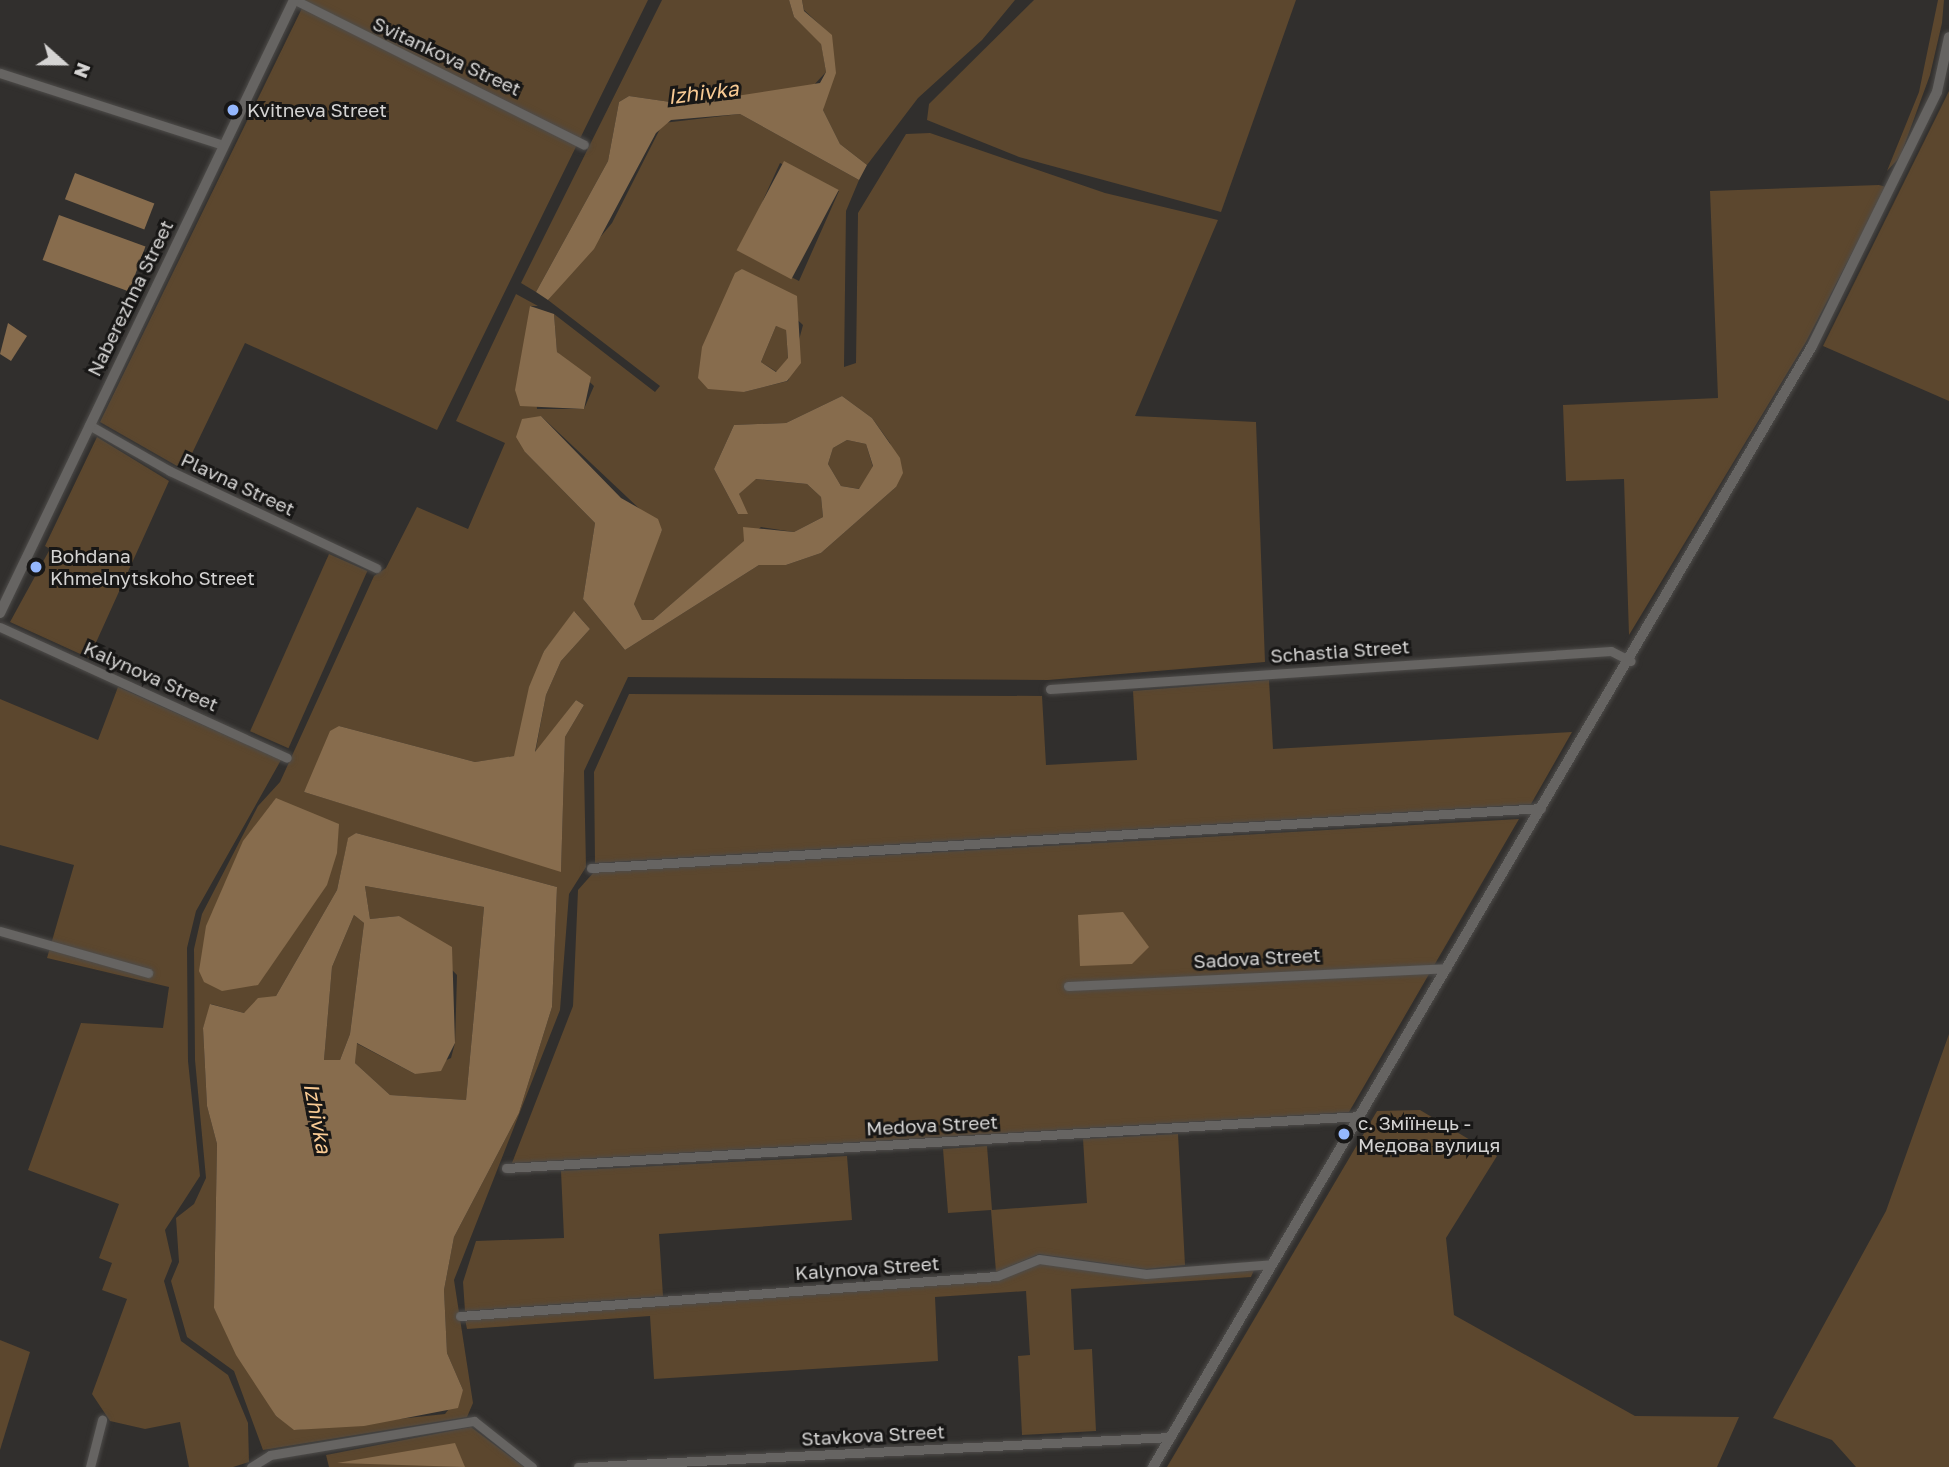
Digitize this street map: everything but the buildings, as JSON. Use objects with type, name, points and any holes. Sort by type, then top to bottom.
[{"type":"street","name":"Svitankova Street","points":[[295,0],[584,145]]},
{"type":"street","name":"Naberezhna Street","points":[[0,613],[295,0]]},
{"type":"street","points":[[1153,1467],[1630,661],[1812,345],[1894,186],[1937,92],[1949,37]]},
{"type":"street","points":[[0,73],[223,145]]},
{"type":"street","name":"Plavna Street","points":[[89,425],[170,471],[376,568]]},
{"type":"street","name":"Kalynova Street","points":[[0,627],[286,758]]},
{"type":"street","name":"Schastia Street","points":[[1049,689],[1611,651],[1630,661]]},
{"type":"street","points":[[591,868],[1542,808]]},
{"type":"street","points":[[0,931],[148,974]]},
{"type":"street","name":"Sadova Street","points":[[1068,986],[1447,968]]},
{"type":"street","name":"Medova Street","points":[[506,1168],[1360,1116]]},
{"type":"street","name":"Kalynova Street","points":[[460,1316],[997,1276],[1039,1259],[1146,1274],[1272,1264]]},
{"type":"street","points":[[90,1467],[102,1420]]},
{"type":"street","points":[[252,1467],[270,1455],[474,1421],[532,1467]]},
{"type":"street","name":"Stavkova Street","points":[[578,1467],[1170,1437]]},
{"type":"shaded area","points":[[306,0],[648,0],[437,430],[245,343],[184,470],[100,422]]},
{"type":"shaded area","points":[[662,0],[789,0],[794,17],[821,43],[826,72],[812,87],[684,104],[629,96],[619,102],[608,161],[536,292],[521,283]]},
{"type":"shaded area","points":[[802,0],[1015,0],[982,40],[918,98],[867,165],[840,144],[823,110],[832,36],[804,10]]},
{"type":"shaded area","points":[[1034,0],[1296,0],[1221,212],[1019,157],[927,120],[929,104]]},
{"type":"shaded area","points":[[1938,0],[1944,0],[1942,23],[1930,75],[1900,157],[1887,171],[1919,92]]},
{"type":"shaded area","points":[[1949,91],[1949,401],[1823,346]]},
{"type":"shaded area","points":[[740,114],[859,180],[846,211],[844,367],[856,363],[858,213],[906,134],[930,133],[1105,193],[1218,220],[1135,416],[1256,422],[1265,662],[1048,680],[628,677],[584,771],[586,867],[569,894],[560,1010],[454,1280],[473,1403],[467,1417],[263,1450],[234,1371],[187,1337],[171,1281],[179,1262],[176,1218],[194,1204],[206,1178],[195,1060],[194,949],[202,914],[258,806],[280,782],[374,576],[386,568],[417,507],[468,529],[505,443],[456,421],[516,294],[538,306],[530,306],[537,409],[584,409],[594,386],[557,352],[554,314],[655,392],[660,386],[548,300],[612,223],[663,123]],"holes":[[[780,163],[839,191],[799,281],[740,251]],[[742,269],[803,325],[788,381],[744,392]],[[842,396],[872,418],[890,443],[896,487],[821,553],[786,565],[759,565],[625,650],[583,599],[595,523],[525,452],[541,416],[662,530],[636,587],[634,604],[642,620],[653,620],[761,527],[794,532],[823,517],[821,497],[807,484],[755,479],[739,494],[738,514],[714,469],[734,425],[786,423]],[[575,612],[590,629],[561,661],[546,695],[535,754],[576,700],[584,705],[565,737],[561,871],[304,792],[339,726],[475,762],[515,756],[544,651]],[[356,833],[557,887],[552,1007],[519,1113],[454,1237],[444,1290],[447,1353],[463,1390],[445,1414],[295,1430],[276,1416],[214,1308],[217,1144],[207,1106],[203,1028],[211,1004],[244,1013],[276,996],[337,890],[348,839]]]},
{"type":"shaded area","points":[[1879,185],[1886,187],[1806,342],[1629,635],[1624,479],[1566,481],[1563,405],[1718,398],[1710,191]]},
{"type":"shaded area","points":[[776,326],[786,329],[788,359],[777,372],[761,362]]},
{"type":"shaded area","points":[[97,437],[169,481],[89,658],[10,622],[50,549],[45,546]]},
{"type":"shaded area","points":[[847,440],[866,444],[873,467],[860,489],[841,486],[828,464],[833,448]]},
{"type":"shaded area","points":[[329,554],[367,571],[288,748],[250,731]]},
{"type":"shaded area","points":[[1269,680],[1273,749],[1572,732],[1531,804],[595,863],[594,772],[629,694],[1042,696],[1046,765],[1137,760],[1133,691]]},
{"type":"shaded area","points":[[118,687],[281,760],[196,911],[187,948],[188,1061],[200,1176],[165,1230],[172,1261],[164,1281],[181,1341],[228,1375],[248,1423],[249,1462],[233,1467],[189,1467],[180,1422],[145,1429],[110,1421],[92,1394],[127,1299],[102,1290],[112,1263],[99,1258],[119,1204],[28,1170],[81,1023],[163,1028],[169,987],[47,958],[74,865],[0,845],[0,699],[98,740]]},
{"type":"shaded area","points":[[1519,819],[1349,1112],[512,1163],[573,1006],[578,890],[594,872]]},
{"type":"shaded area","points":[[365,886],[484,907],[466,1100],[390,1095],[355,1063],[356,1043],[415,1074],[451,1058],[455,1043],[457,975],[399,916],[370,919]]},
{"type":"shaded area","points":[[354,915],[364,923],[350,1034],[340,1060],[324,1060],[332,967]]},
{"type":"shaded area","points":[[1949,1034],[1949,1467],[1856,1467],[1832,1440],[1773,1418],[1886,1211]]},
{"type":"shaded area","points":[[1420,1110],[1497,1156],[1446,1238],[1454,1315],[1635,1416],[1739,1417],[1717,1467],[1167,1467],[1377,1111]]},
{"type":"shaded area","points":[[1178,1134],[1185,1265],[1146,1269],[1039,1254],[996,1272],[991,1210],[948,1213],[943,1149],[987,1146],[992,1210],[1087,1203],[1083,1139]]},
{"type":"shaded area","points":[[847,1156],[852,1220],[659,1234],[663,1296],[465,1311],[463,1282],[476,1241],[564,1238],[561,1171]]},
{"type":"shaded area","points":[[1039,1262],[1146,1278],[1254,1270],[1251,1277],[1071,1289],[1074,1350],[1092,1349],[1096,1431],[1022,1435],[1018,1356],[1030,1355],[1026,1291],[935,1297],[938,1361],[654,1379],[650,1316],[467,1329],[465,1319],[998,1280]]},
{"type":"shaded area","points":[[0,1340],[30,1352],[0,1450]]},
{"type":"shaded area","points":[[471,1427],[524,1467],[329,1467],[326,1455]]},
{"type":"water","points":[[789,0],[802,0],[804,11],[832,35],[836,73],[823,110],[840,144],[867,165],[859,180],[740,114],[671,120],[656,133],[594,249],[548,300],[536,292],[608,161],[619,102],[629,96],[684,104],[820,83],[826,72],[821,44],[794,17]]},
{"type":"water","points":[[784,161],[839,190],[791,279],[737,250]]},
{"type":"water","points":[[75,173],[154,203],[144,230],[65,199]]},
{"type":"water","points":[[59,215],[145,246],[129,292],[43,260]]},
{"type":"water","points":[[742,269],[797,296],[801,363],[787,381],[744,392],[708,389],[698,378],[702,347],[735,273]],"holes":[[[776,326],[786,330],[788,358],[776,372],[761,362]]]},
{"type":"water","points":[[530,306],[554,314],[557,352],[591,377],[584,409],[520,406],[515,390]]},
{"type":"water","points":[[8,323],[27,336],[11,361],[0,354]]},
{"type":"water","points":[[842,396],[872,418],[900,458],[903,473],[896,487],[821,553],[786,565],[759,565],[625,650],[583,599],[595,523],[525,452],[516,437],[522,419],[541,416],[621,498],[658,519],[662,530],[634,604],[642,620],[653,620],[744,541],[743,527],[794,532],[823,517],[821,497],[807,484],[756,479],[739,494],[748,514],[738,514],[714,469],[734,425],[786,423]],"holes":[[[847,440],[866,444],[873,466],[859,489],[841,486],[828,464],[833,448]]]},
{"type":"water","points":[[574,611],[590,629],[561,661],[546,695],[535,752],[576,700],[584,705],[565,737],[561,872],[304,792],[330,731],[339,726],[475,762],[514,756],[529,687],[544,651]]},
{"type":"water","points":[[276,798],[339,824],[337,853],[327,885],[258,985],[222,991],[204,982],[199,971],[206,926],[243,841]]},
{"type":"water","name":"Izhivka","points":[[356,833],[557,887],[552,1007],[519,1113],[454,1237],[444,1290],[447,1353],[463,1390],[458,1408],[364,1426],[294,1430],[276,1416],[236,1355],[214,1308],[217,1144],[207,1106],[203,1028],[210,1004],[244,1013],[258,998],[276,996],[337,890],[348,838]],"holes":[[[365,886],[484,907],[466,1100],[390,1095],[355,1063],[357,1043],[415,1074],[441,1071],[455,1043],[452,947],[399,916],[370,919]],[[354,915],[364,923],[350,1034],[340,1060],[324,1060],[332,967]]]},
{"type":"water","points":[[1123,912],[1149,947],[1132,964],[1080,966],[1078,915]]},
{"type":"water","points":[[455,1443],[465,1467],[337,1463]]},
{"type":"place","name":"Kvitneva Street","points":[[233,110]]},
{"type":"place","name":"Bohdana Khmelnytskoho Street","points":[[36,567]]},
{"type":"place","name":"с. Зміїнець - Медова вулиця","points":[[1344,1134]]}]
